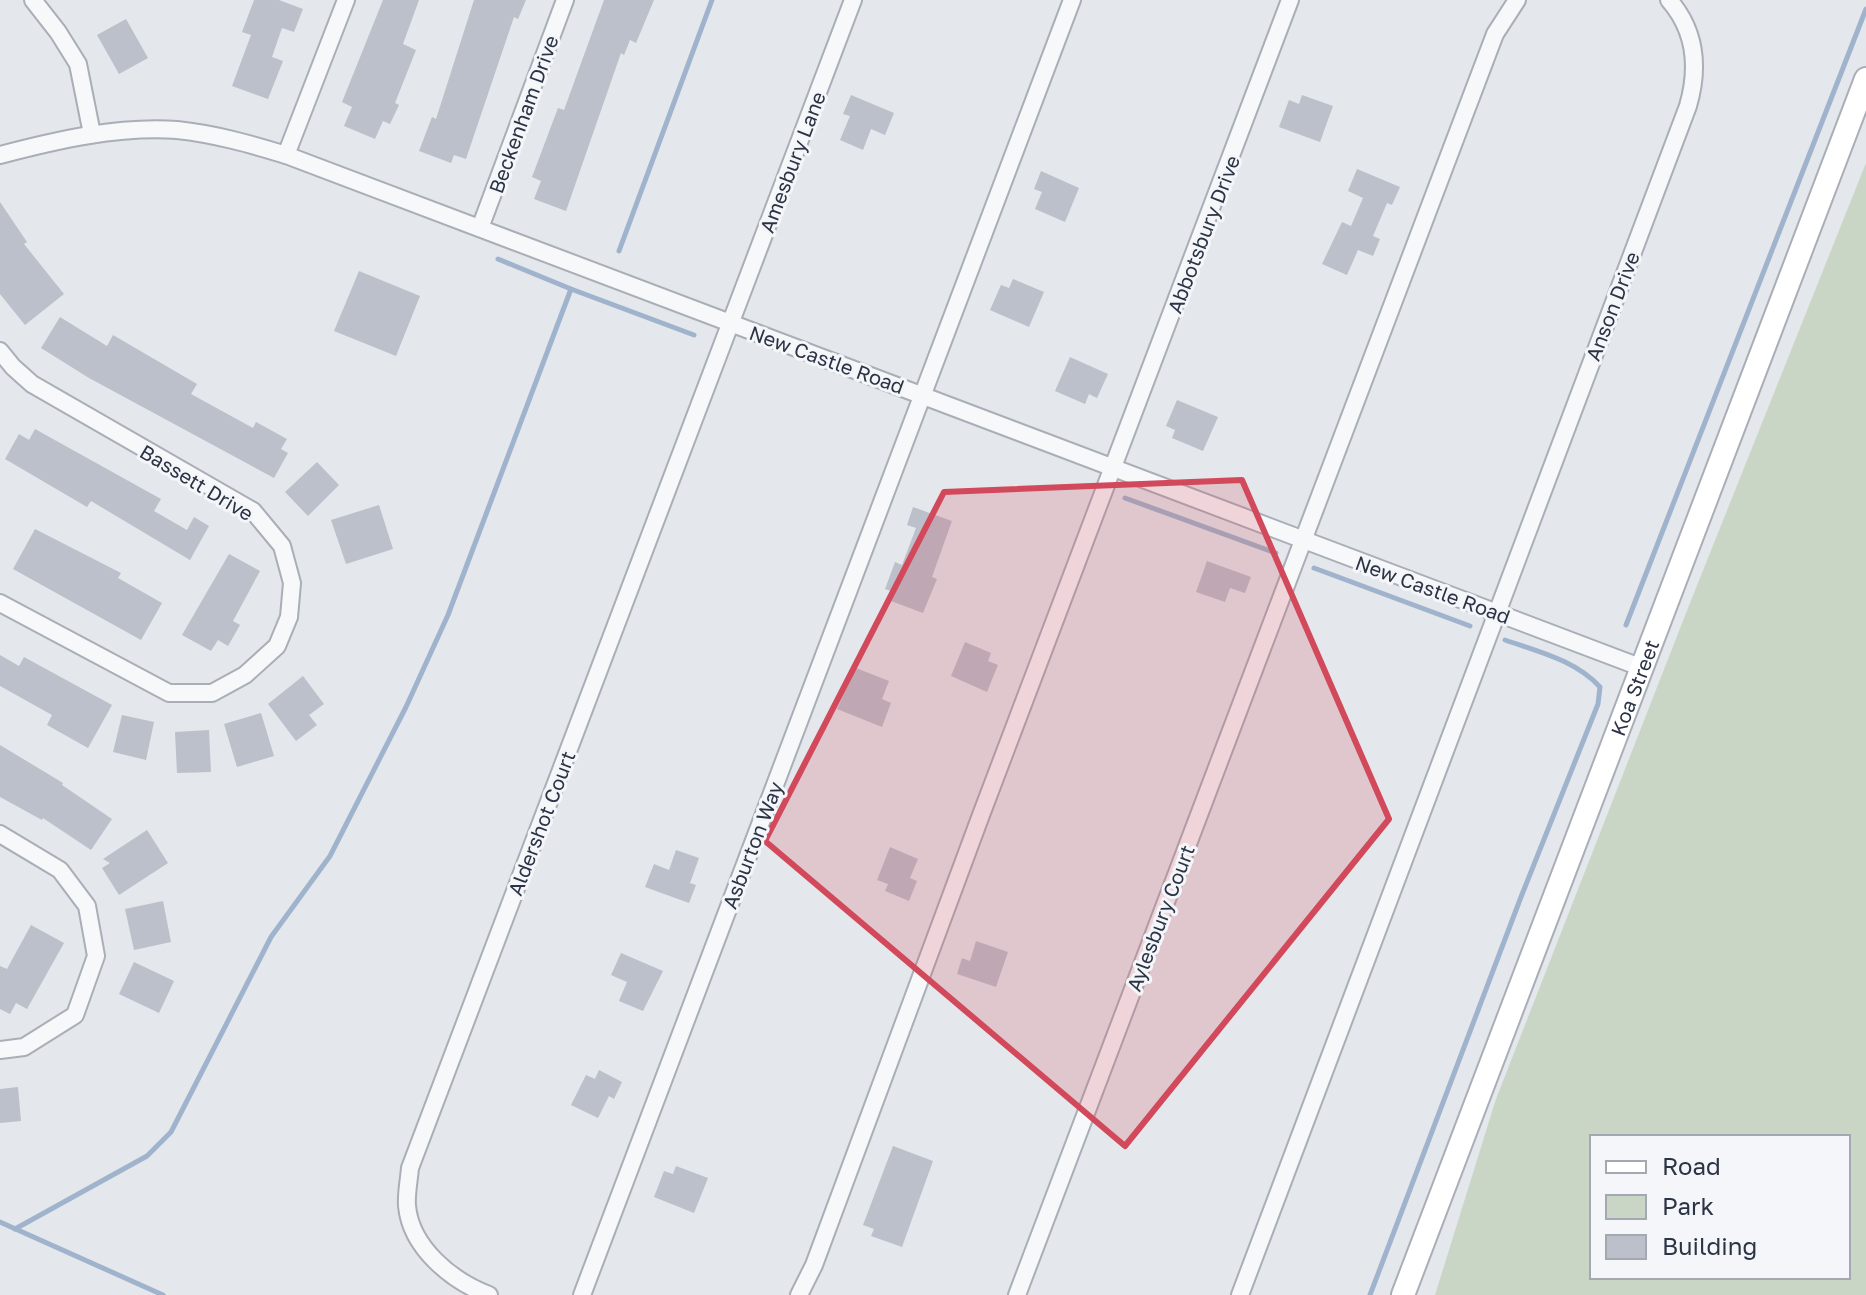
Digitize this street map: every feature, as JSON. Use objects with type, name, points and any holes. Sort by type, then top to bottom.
[{"type":"main road","name":"Koa Street","points":[[1403,1295],[1866,79]]},
{"type":"street","points":[[33,0],[78,64],[92,134]]},
{"type":"street","points":[[286,155],[346,0]]},
{"type":"street","name":"Beckenham Drive","points":[[480,228],[565,0]]},
{"type":"street","name":"Amesbury Lane","points":[[731,323],[853,0]]},
{"type":"street","points":[[922,394],[1072,0]]},
{"type":"street","name":"Abbotsbury Drive","points":[[1113,468],[1290,0]]},
{"type":"street","points":[[1304,540],[1495,34],[1517,0]]},
{"type":"street","name":"Anson Drive","points":[[1496,612],[1690,98],[1695,74],[1693,44],[1683,18],[1669,0]]},
{"type":"street","name":"New Castle Road","points":[[0,155],[92,134],[176,130],[231,139],[286,155],[1640,667]]},
{"type":"street","name":"Aldershot Court","points":[[489,1295],[448,1272],[416,1236],[407,1207],[410,1168],[731,323]]},
{"type":"street","name":"Bassett Drive","points":[[0,351],[32,384],[253,511],[282,546],[292,583],[289,617],[277,646],[245,675],[212,693],[169,693],[0,603]]},
{"type":"street","name":"Asburton Way","points":[[582,1295],[922,394]]},
{"type":"street","points":[[799,1295],[814,1265],[1113,468]]},
{"type":"street","name":"Aylesbury Court","points":[[1017,1295],[1304,540]]},
{"type":"street","points":[[1240,1295],[1496,612]]},
{"type":"street","points":[[0,834],[60,870],[87,906],[96,956],[75,1015],[24,1047],[0,1050]]},
{"type":"highlighted area","points":[[1242,480],[1389,819],[1125,1146],[765,841],[944,492]]},
{"type":"green space","points":[[1866,163],[1866,1295],[1435,1295],[1496,1099]]},
{"type":"building","points":[[254,0],[279,0],[303,9],[294,32],[282,28],[272,57],[283,61],[268,99],[232,86],[251,35],[242,32]]},
{"type":"building","points":[[383,0],[419,0],[403,44],[416,50],[395,103],[399,105],[390,124],[383,121],[375,139],[344,126],[352,107],[342,102]]},
{"type":"building","points":[[474,0],[526,0],[518,19],[514,17],[466,159],[454,155],[451,163],[419,151],[432,117],[436,119]]},
{"type":"building","points":[[604,0],[654,0],[636,43],[630,40],[624,55],[621,53],[566,211],[534,199],[541,181],[532,177],[558,108],[564,110]]},
{"type":"building","points":[[126,19],[148,58],[119,74],[97,35]]},
{"type":"building","points":[[851,95],[894,113],[885,135],[871,129],[863,150],[840,140],[850,116],[843,114]]},
{"type":"building","points":[[1302,95],[1333,106],[1320,142],[1279,127],[1289,100],[1299,104]]},
{"type":"building","points":[[1357,169],[1400,187],[1392,205],[1387,203],[1373,236],[1380,239],[1373,256],[1358,250],[1347,275],[1322,264],[1342,222],[1351,226],[1363,198],[1348,191]]},
{"type":"building","points":[[1041,171],[1079,188],[1065,222],[1035,209],[1042,192],[1034,189]]},
{"type":"building","points":[[0,202],[27,242],[24,244],[64,294],[25,325],[0,294]]},
{"type":"building","points":[[359,271],[420,296],[396,356],[334,331]]},
{"type":"building","points":[[1013,279],[1044,292],[1029,327],[990,310],[1001,285],[1009,288]]},
{"type":"building","points":[[60,317],[107,346],[113,335],[197,384],[191,394],[253,428],[256,422],[287,439],[281,449],[288,453],[274,478],[89,378],[41,348]]},
{"type":"building","points":[[1070,357],[1108,374],[1097,398],[1089,394],[1085,404],[1055,391]]},
{"type":"building","points":[[1177,400],[1218,417],[1203,451],[1172,438],[1175,430],[1166,426]]},
{"type":"building","points":[[35,429],[161,499],[154,511],[187,530],[194,517],[209,526],[190,560],[91,501],[87,507],[5,459],[19,434],[29,440]]},
{"type":"building","points":[[317,462],[339,485],[308,516],[285,492]]},
{"type":"building","points":[[379,505],[393,549],[346,564],[331,520]]},
{"type":"building","points":[[913,507],[952,521],[932,577],[937,579],[923,613],[891,601],[894,592],[885,589],[895,562],[902,565],[916,528],[907,525]]},
{"type":"building","points":[[35,529],[121,573],[118,578],[162,603],[141,640],[13,569]]},
{"type":"building","points":[[229,554],[260,571],[233,621],[240,625],[228,646],[218,640],[211,651],[182,635]]},
{"type":"building","points":[[1207,561],[1251,577],[1245,593],[1230,588],[1225,602],[1196,592]]},
{"type":"building","points":[[965,642],[991,653],[988,661],[998,665],[987,692],[951,676]]},
{"type":"building","points":[[0,655],[19,666],[24,657],[112,705],[88,748],[47,725],[52,715],[0,686]]},
{"type":"building","points":[[856,668],[889,681],[882,699],[891,703],[882,727],[837,709]]},
{"type":"building","points":[[303,676],[324,704],[309,715],[317,725],[296,741],[268,704]]},
{"type":"building","points":[[261,713],[274,756],[237,767],[224,724]]},
{"type":"building","points":[[122,715],[154,722],[146,760],[113,752]]},
{"type":"building","points":[[209,730],[211,772],[177,773],[175,732]]},
{"type":"building","points":[[0,745],[63,783],[112,819],[91,850],[43,818],[0,797]]},
{"type":"building","points":[[147,830],[168,863],[119,895],[102,868],[110,863],[103,859]]},
{"type":"building","points":[[890,847],[918,859],[910,878],[917,881],[909,901],[885,891],[888,884],[877,880]]},
{"type":"building","points":[[676,850],[699,858],[690,883],[696,885],[689,903],[645,887],[654,864],[669,870]]},
{"type":"building","points":[[163,901],[171,942],[134,950],[125,909]]},
{"type":"building","points":[[31,925],[64,943],[27,1009],[16,1003],[10,1014],[0,1009],[0,966],[7,969]]},
{"type":"building","points":[[976,941],[1008,952],[996,987],[957,974],[962,958],[970,961]]},
{"type":"building","points":[[621,953],[663,971],[643,1011],[619,1001],[627,982],[611,975]]},
{"type":"building","points":[[134,962],[174,981],[159,1013],[119,994]]},
{"type":"building","points":[[599,1070],[622,1082],[614,1099],[609,1096],[598,1118],[571,1105],[586,1075],[595,1079]]},
{"type":"building","points":[[18,1087],[21,1121],[0,1123],[0,1089]]},
{"type":"building","points":[[893,1146],[933,1161],[902,1247],[871,1236],[874,1229],[863,1225]]},
{"type":"building","points":[[676,1166],[708,1178],[694,1213],[654,1197],[664,1171],[673,1174]]},
{"type":"waterway","points":[[619,251],[712,0]]},
{"type":"waterway","points":[[1626,625],[1866,9]]},
{"type":"waterway","points":[[498,259],[694,335]]},
{"type":"waterway","points":[[15,1229],[147,1156],[171,1132],[271,937],[330,856],[406,707],[448,615],[571,289]]},
{"type":"waterway","points":[[1125,498],[1276,553]]},
{"type":"waterway","points":[[1314,568],[1470,626]]},
{"type":"waterway","points":[[1370,1295],[1598,704],[1600,687],[1579,670],[1556,658],[1505,640]]},
{"type":"waterway","points":[[0,1222],[163,1295]]}]
